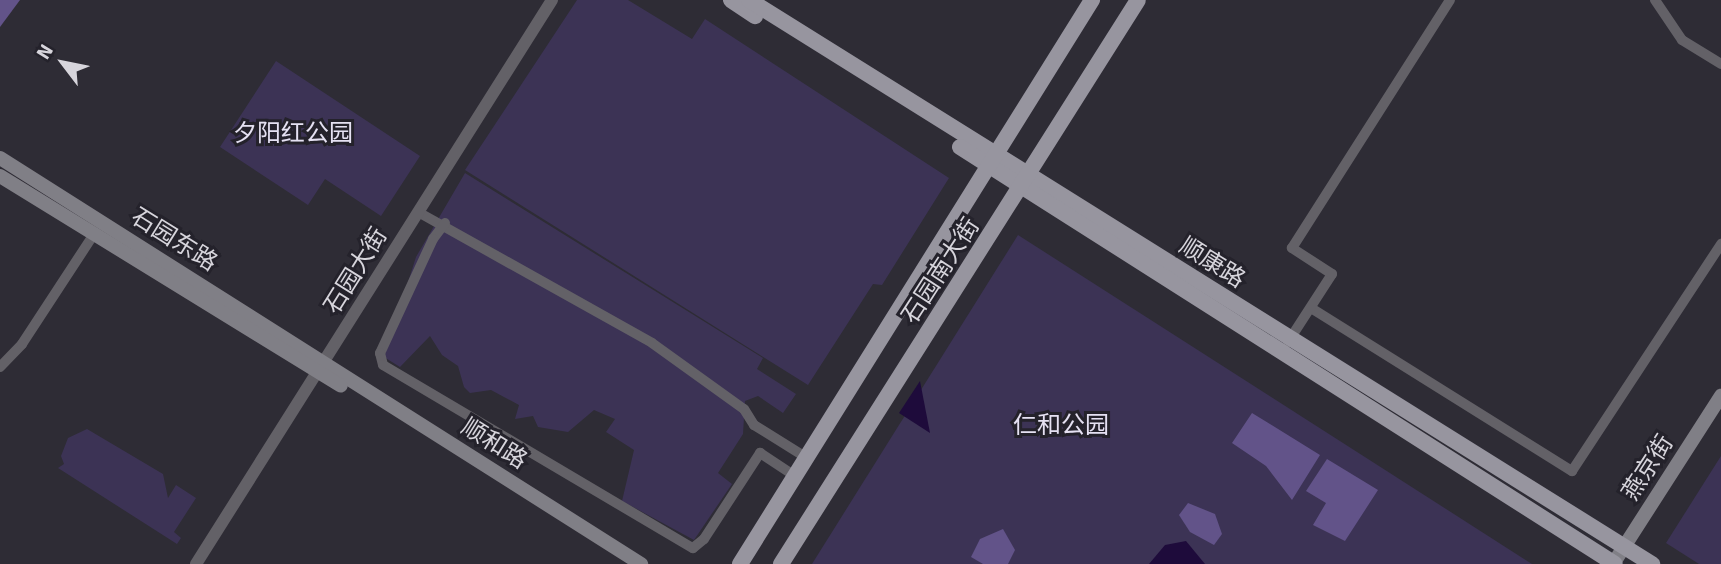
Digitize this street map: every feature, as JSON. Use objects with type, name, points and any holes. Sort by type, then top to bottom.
[{"type":"main road","name":"顺康路","points":[[731,0],[1286,346],[1614,564]]},
{"type":"main road","name":"顺康路","points":[[749,0],[991,160]]},
{"type":"main road","name":"石园南大街","points":[[740,564],[1092,0]]},
{"type":"main road","name":"石园南大街","points":[[780,564],[1138,0]]},
{"type":"main road","name":"石园东路","points":[[0,158],[320,366]]},
{"type":"main road","name":"石园东路","points":[[0,176],[320,366]]},
{"type":"main road","name":"顺康路","points":[[1286,346],[1652,564]]},
{"type":"main road","name":"顺和路","points":[[320,366],[626,564]]},
{"type":"main road","name":"顺和路","points":[[320,366],[642,564]]},
{"type":"main road","name":"燕京街","points":[[1614,564],[1721,396]]},
{"type":"street","name":"石园大街","points":[[196,564],[552,0]]},
{"type":"street","points":[[1286,346],[1332,274],[1292,248],[1450,0]]},
{"type":"street","points":[[1656,0],[1682,40],[1721,64]]},
{"type":"street","points":[[418,214],[445,223],[510,266],[652,344],[744,409],[754,425],[807,458]]},
{"type":"street","points":[[418,214],[433,228],[433,239]]},
{"type":"street","points":[[445,223],[433,239],[380,354],[383,365],[693,548],[704,539],[771,436]]},
{"type":"street","points":[[0,367],[22,344],[94,234]]},
{"type":"street","points":[[1311,308],[1573,471],[1721,244]]},
{"type":"street","points":[[760,453],[795,476]]},
{"type":"green space","points":[[577,0],[628,0],[692,39],[705,19],[949,178],[882,285],[873,284],[808,385],[465,170]]},
{"type":"green space","name":"夕阳红公园","points":[[276,61],[420,156],[381,216],[325,179],[308,205],[220,147]]},
{"type":"green space","points":[[465,173],[763,358],[757,369],[796,394],[783,413],[758,396],[745,401],[743,434],[718,473],[732,484],[694,540],[622,501],[634,450],[606,432],[615,419],[594,410],[568,432],[538,427],[533,416],[515,419],[519,405],[491,390],[470,393],[464,387],[458,366],[442,355],[430,336],[400,367],[384,357],[416,257]]},
{"type":"green space","name":"仁和公园","points":[[1018,235],[1532,564],[812,564]]},
{"type":"green space","points":[[87,429],[163,474],[168,498],[176,485],[196,498],[174,532],[181,538],[177,544],[58,468],[64,464],[61,456],[68,438]]},
{"type":"green space","points":[[1721,456],[1721,564],[1699,564],[1666,543]]},
{"type":"shaded area","points":[[0,0],[20,0],[0,27]]},
{"type":"shaded area","points":[[920,381],[930,433],[899,413]]},
{"type":"shaded area","points":[[1252,413],[1320,455],[1292,500],[1266,466],[1232,443]]},
{"type":"shaded area","points":[[1327,459],[1378,490],[1345,541],[1313,525],[1326,503],[1306,491]]},
{"type":"shaded area","points":[[1188,503],[1215,514],[1222,534],[1214,545],[1190,532],[1179,515]]},
{"type":"shaded area","points":[[1003,529],[1015,550],[1008,564],[983,564],[971,557],[980,539]]},
{"type":"shaded area","points":[[1186,541],[1205,564],[1149,564],[1165,545]]}]
